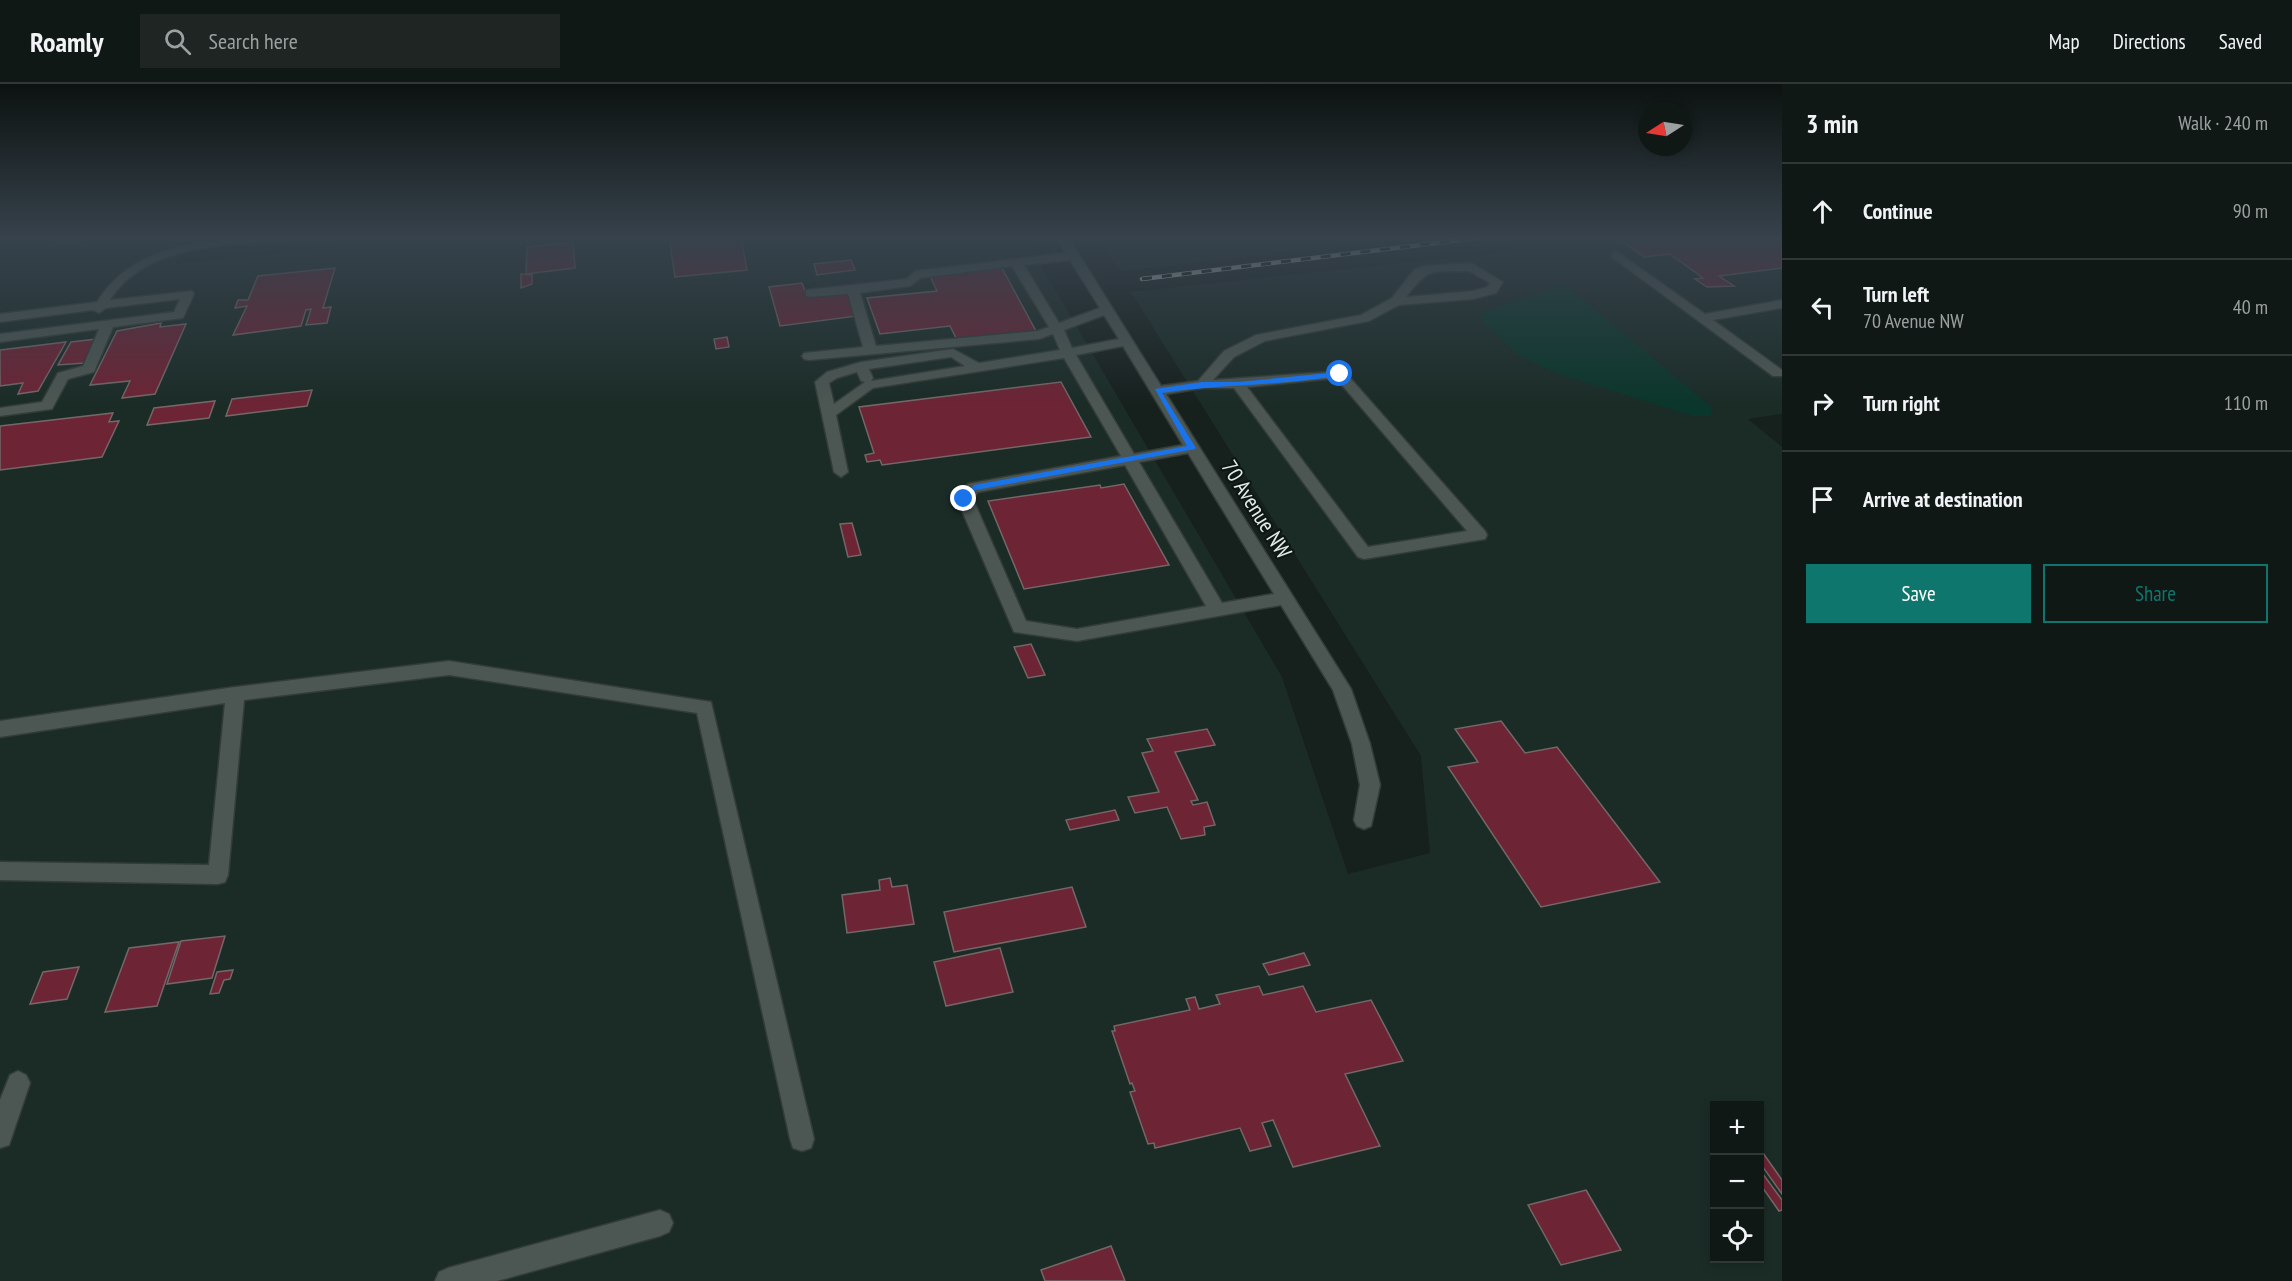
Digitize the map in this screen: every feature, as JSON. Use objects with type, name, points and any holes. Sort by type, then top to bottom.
[{"type":"street","points":[[90,327],[111,293]]},
{"type":"street","points":[[854,293],[871,351]]},
{"type":"street","points":[[1035,293],[1217,610]]},
{"type":"street","name":"70 Avenue NW","points":[[1097,293],[1342,689],[1361,744],[1370,785],[1364,820]]},
{"type":"street","points":[[1202,384],[1229,354],[1261,338],[1338,326],[1365,318],[1396,301],[1402,293]]},
{"type":"street","points":[[1396,301],[1481,293]]},
{"type":"street","points":[[1668,293],[1779,374]]},
{"type":"street","points":[[0,318],[188,294],[179,315],[0,338]]},
{"type":"street","points":[[1702,318],[1782,303]]},
{"type":"street","points":[[809,356],[1039,336],[1107,310]]},
{"type":"street","points":[[0,412],[47,406],[63,376],[89,369],[108,324]]},
{"type":"street","points":[[829,414],[868,385],[1126,342]]},
{"type":"street","points":[[841,472],[822,382],[832,375],[861,366],[953,353],[978,368]]},
{"type":"street","points":[[861,366],[868,385]]},
{"type":"street","points":[[1157,391],[1202,384],[1238,384],[1340,374],[1479,535],[1364,553],[1238,384]]},
{"type":"street","points":[[1192,448],[974,488],[964,499],[1020,627],[1077,634],[1286,598]]},
{"type":"street","points":[[0,729],[235,694],[449,669],[705,707],[802,1139]]},
{"type":"street","points":[[0,871],[218,875],[235,694]]},
{"type":"street","points":[[0,1136],[18,1083]]},
{"type":"street","points":[[448,1281],[660,1223]]},
{"type":"shaded area","points":[[0,293],[1057,293],[1282,677],[1348,874],[1430,853],[1421,756],[1132,293],[1782,293],[1782,414],[1748,419],[1782,447],[1782,1281],[0,1281]]},
{"type":"green space","points":[[1540,293],[1575,293],[1711,407],[1712,416],[1693,416],[1558,374],[1519,356],[1483,322],[1480,313]]},
{"type":"building","points":[[251,293],[328,293],[323,308],[331,307],[327,323],[306,325],[311,309],[306,310],[301,326],[233,335],[247,306],[235,308],[238,300],[248,300]]},
{"type":"building","points":[[771,293],[806,293],[807,297],[848,293],[857,316],[780,326]]},
{"type":"building","points":[[918,293],[1015,293],[1037,333],[958,342],[950,326],[880,334],[867,298]]},
{"type":"building","points":[[161,323],[160,327],[186,324],[155,394],[122,398],[130,381],[90,385],[117,331]]},
{"type":"building","points":[[727,337],[729,347],[716,349],[714,339]]},
{"type":"building","points":[[97,339],[85,363],[58,365],[71,342]]},
{"type":"building","points":[[66,342],[38,391],[18,394],[23,383],[0,386],[0,350]]},
{"type":"building","points":[[1061,382],[1091,437],[882,465],[880,460],[867,462],[865,455],[874,453],[859,407]]},
{"type":"building","points":[[312,390],[307,406],[226,416],[232,399]]},
{"type":"building","points":[[215,401],[209,418],[147,425],[154,408]]},
{"type":"building","points":[[113,413],[109,422],[119,421],[102,457],[0,470],[0,426]]},
{"type":"building","points":[[1124,484],[1169,565],[1024,589],[988,501],[1100,485],[1101,488]]},
{"type":"building","points":[[852,523],[861,555],[848,557],[840,524]]},
{"type":"building","points":[[1031,644],[1045,675],[1028,678],[1014,647]]},
{"type":"building","points":[[1501,721],[1525,753],[1557,747],[1660,882],[1541,907],[1448,767],[1478,762],[1455,729]]},
{"type":"building","points":[[1207,729],[1215,745],[1175,752],[1198,800],[1191,801],[1193,805],[1207,802],[1215,825],[1204,827],[1205,835],[1181,839],[1167,807],[1135,813],[1128,797],[1159,792],[1142,753],[1153,751],[1147,739]]},
{"type":"building","points":[[1115,810],[1119,820],[1070,830],[1066,820]]},
{"type":"building","points":[[890,878],[892,887],[907,885],[914,924],[847,933],[842,895],[880,890],[879,880]]},
{"type":"building","points":[[1072,887],[1086,927],[954,952],[944,912]]},
{"type":"building","points":[[225,936],[212,978],[167,984],[181,941]]},
{"type":"building","points":[[179,942],[157,1006],[105,1012],[129,948]]},
{"type":"building","points":[[1000,948],[1013,992],[946,1006],[934,962]]},
{"type":"building","points":[[1304,953],[1310,965],[1269,975],[1263,964]]},
{"type":"building","points":[[79,967],[67,999],[30,1004],[43,972]]},
{"type":"building","points":[[233,970],[230,979],[224,980],[219,993],[210,994],[217,972]]},
{"type":"building","points":[[1259,986],[1263,995],[1303,986],[1316,1012],[1371,1000],[1403,1061],[1345,1074],[1380,1146],[1293,1167],[1273,1120],[1262,1123],[1271,1146],[1250,1151],[1240,1128],[1155,1148],[1154,1143],[1148,1144],[1130,1092],[1135,1091],[1132,1083],[1130,1084],[1112,1031],[1115,1031],[1114,1026],[1190,1010],[1186,999],[1195,997],[1199,1009],[1220,1004],[1216,995]]},
{"type":"building","points":[[1764,1154],[1782,1180],[1782,1194],[1764,1169]]},
{"type":"building","points":[[1764,1175],[1782,1200],[1782,1210],[1779,1211],[1764,1190]]},
{"type":"building","points":[[1586,1190],[1621,1250],[1561,1265],[1528,1205]]},
{"type":"building","points":[[1111,1246],[1125,1281],[1045,1281],[1041,1270]]},
{"type":"route","points":[[964,499],[974,488],[1192,448],[1157,391],[1202,384],[1238,384],[1340,374]]}]
